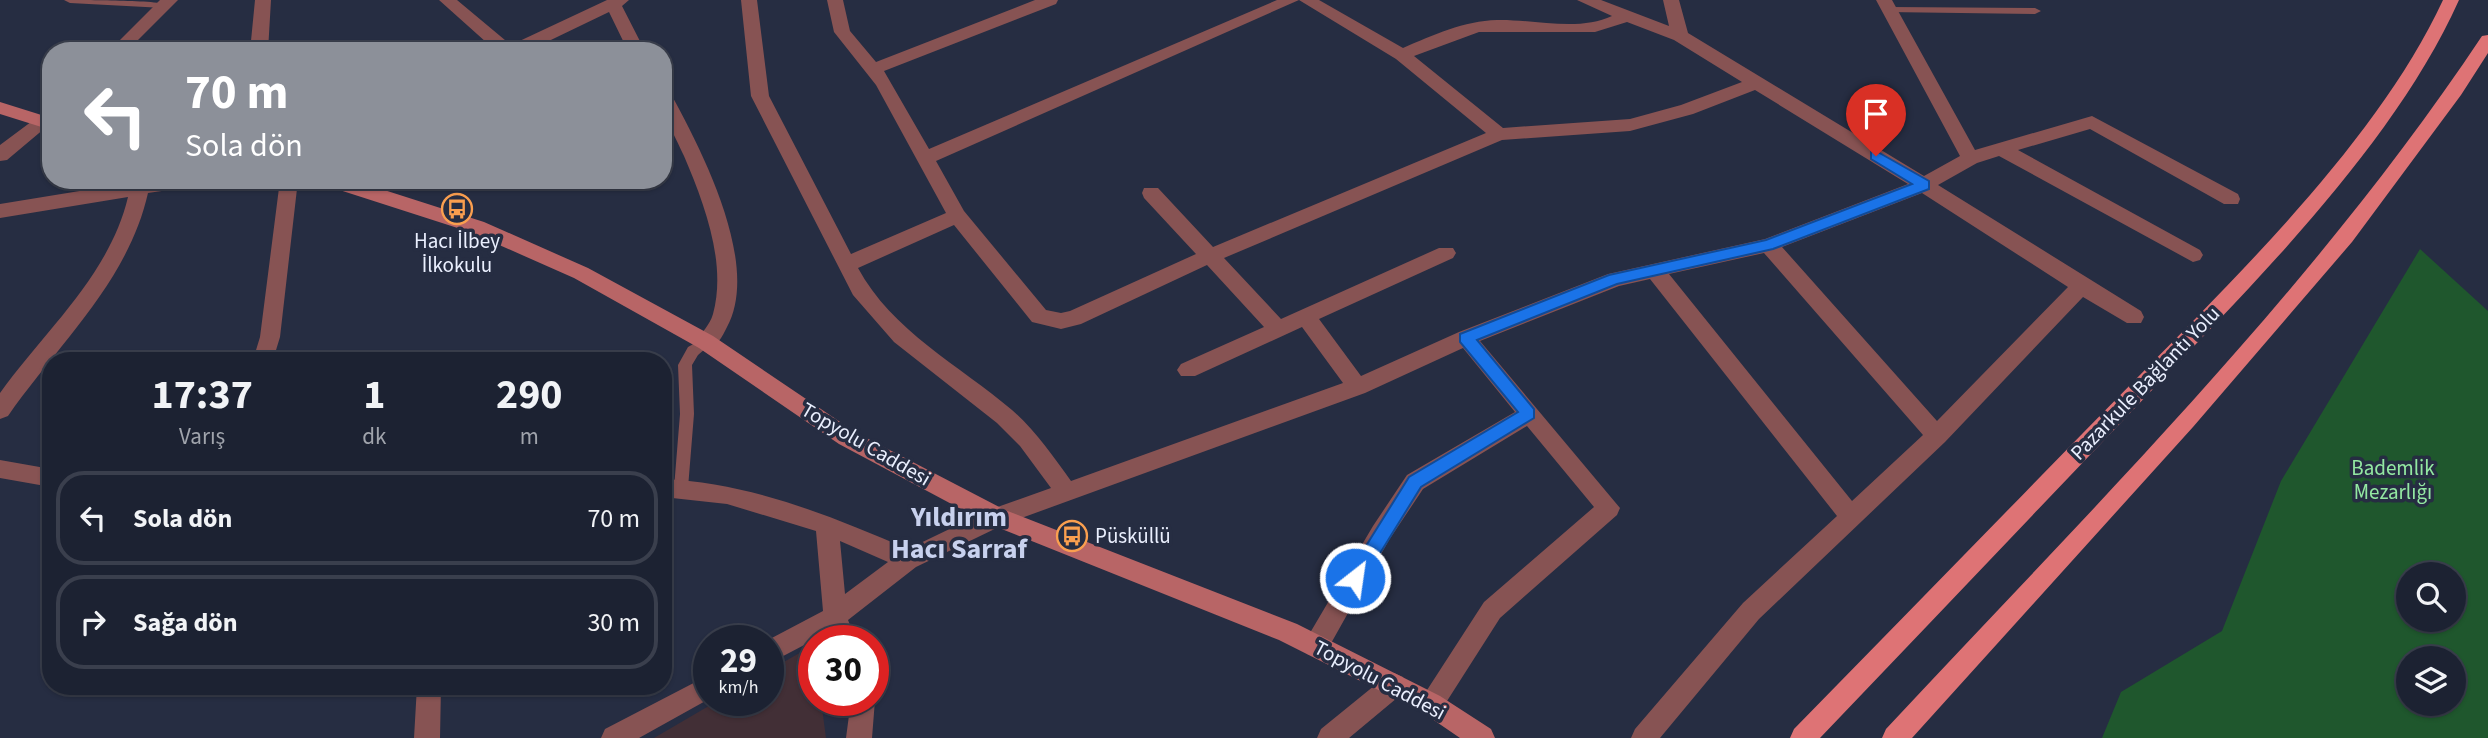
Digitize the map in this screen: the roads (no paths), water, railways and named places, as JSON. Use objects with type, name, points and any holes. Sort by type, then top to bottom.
[{"type":"main road","name":"Pazarkule Bağlantı Yolu","points":[[1803,738],[2200,327],[2327,186],[2399,91],[2437,33],[2451,0]]},
{"type":"main road","points":[[1895,738],[2242,358],[2371,208],[2448,103],[2488,40]]},
{"type":"street","points":[[260,42],[263,0]]},
{"type":"street","points":[[447,0],[496,42]]},
{"type":"street","points":[[749,0],[760,96],[846,265],[878,314],[901,336],[1005,417],[1028,440],[1066,491]]},
{"type":"street","points":[[835,0],[842,32],[873,69],[927,157],[957,216],[1031,309],[1051,320],[1074,318],[1210,256],[1499,134],[1640,123],[1687,110],[1758,82]]},
{"type":"street","points":[[873,69],[1050,0]]},
{"type":"street","points":[[927,157],[1290,0]]},
{"type":"street","points":[[1307,0],[1402,55],[1499,134]]},
{"type":"street","points":[[1585,0],[1680,36],[2134,317]]},
{"type":"street","points":[[1671,0],[1680,36]]},
{"type":"street","points":[[532,42],[617,2],[633,42]]},
{"type":"street","points":[[126,42],[167,3]]},
{"type":"street","points":[[1887,5],[1970,158]]},
{"type":"street","points":[[1402,55],[1451,33],[1480,26],[1518,24],[1595,27],[1611,24],[1624,17]]},
{"type":"street","points":[[0,107],[42,119]]},
{"type":"street","points":[[672,115],[698,170],[724,257],[723,313],[706,342]]},
{"type":"street","points":[[784,644],[835,616],[908,560],[997,517],[1357,387],[1466,338],[1615,279],[1768,245],[1924,185],[1970,158],[2092,122],[2231,199]]},
{"type":"street","points":[[0,155],[42,124]]},
{"type":"street","points":[[2001,149],[2193,256]]},
{"type":"street","points":[[0,211],[144,189]]},
{"type":"street","points":[[265,352],[270,337],[288,189]]},
{"type":"street","name":"Topyolu Caddesi","points":[[359,189],[477,227],[524,246],[640,302],[706,342],[847,438],[997,517],[1288,632],[1431,704],[1482,738]]},
{"type":"street","points":[[44,352],[114,260],[131,227],[139,190]]},
{"type":"street","points":[[1151,193],[1278,329]]},
{"type":"street","points":[[846,265],[957,216]]},
{"type":"street","points":[[1768,245],[1937,436]]},
{"type":"street","points":[[1188,370],[1446,253]]},
{"type":"street","points":[[1654,269],[1851,517]]},
{"type":"street","points":[[1644,738],[1751,611],[1937,436],[2081,286]]},
{"type":"street","points":[[1306,317],[1357,387]]},
{"type":"street","points":[[1431,704],[1492,610],[1609,508],[1466,338]]},
{"type":"street","points":[[0,410],[42,355]]},
{"type":"street","points":[[1316,646],[1381,533],[1415,482],[1529,414]]},
{"type":"street","points":[[0,469],[42,476]]},
{"type":"street","points":[[672,488],[754,500],[827,525],[908,560]]},
{"type":"street","points":[[827,525],[835,616],[838,625]]},
{"type":"street","points":[[1330,738],[1394,685]]},
{"type":"street","points":[[427,738],[429,695]]},
{"type":"street","points":[[614,738],[693,695]]},
{"type":"street","points":[[859,738],[861,716]]},
{"type":"lane","points":[[71,0],[167,3]]},
{"type":"lane","points":[[1887,5],[2035,11]]},
{"type":"lane","points":[[672,488],[687,414],[685,365],[693,351],[706,342]]},
{"type":"place","name":"Hacı İlbey İlkokulu","points":[[457,209]]},
{"type":"place","name":"Püsküllü","points":[[1072,536]]},
{"type":"district","name":"Yıldırım Hacı Sarraf","points":[[959,533]]},
{"type":"park label","name":"Bademlik Mezarlığı","points":[[2393,480]]}]
